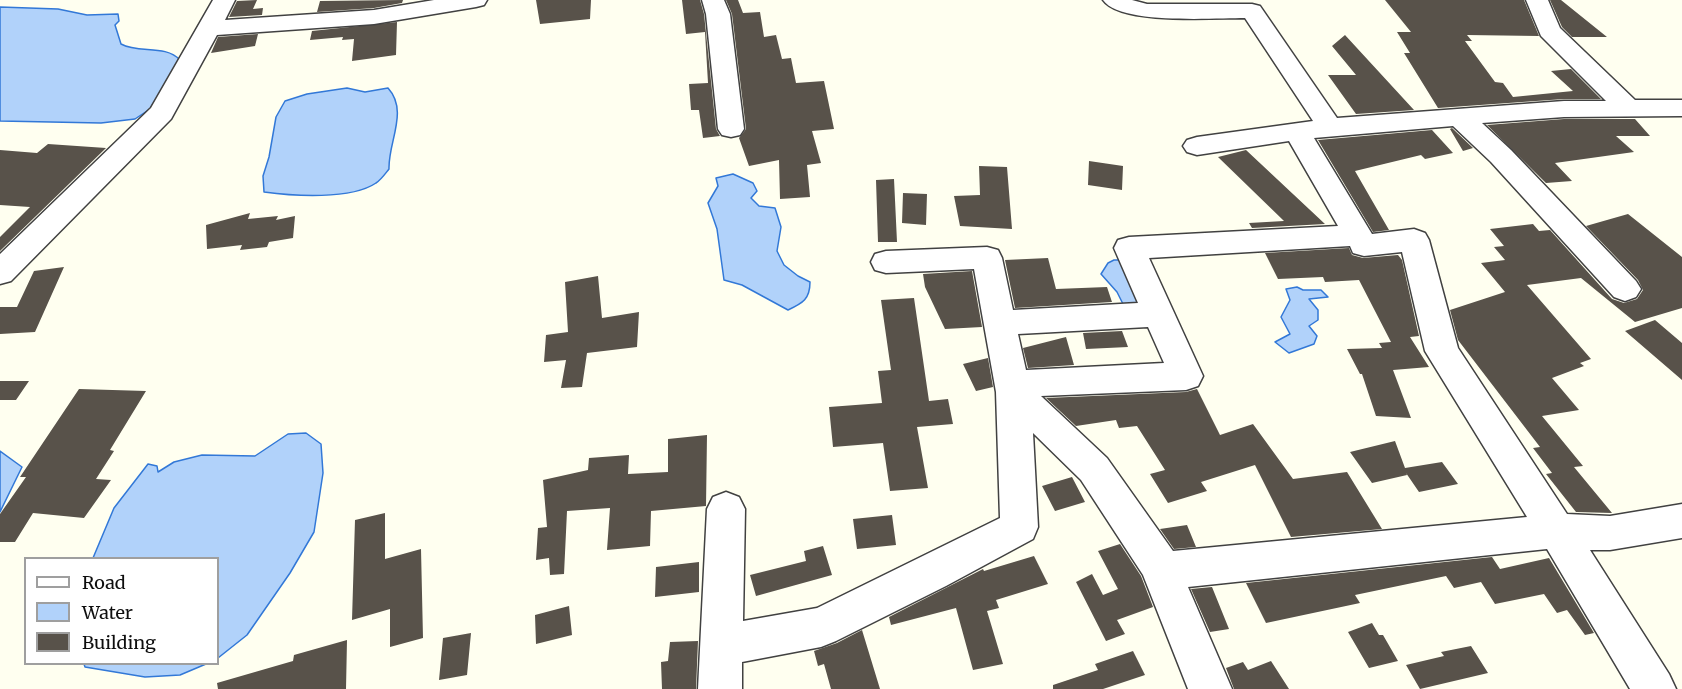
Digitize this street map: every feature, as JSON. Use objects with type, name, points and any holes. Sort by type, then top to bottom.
[{"type":"street","points":[[0,273],[162,113],[224,0]]},
{"type":"street","points":[[210,28],[374,17],[476,0]]},
{"type":"street","points":[[713,0],[718,14],[731,129]]},
{"type":"street","points":[[1114,0],[1117,3],[1148,11],[1252,11],[1330,127]]},
{"type":"street","points":[[1537,0],[1549,31],[1628,108]]},
{"type":"street","points":[[1197,146],[1330,127],[1564,109],[1682,108]]},
{"type":"street","points":[[1459,117],[1501,156],[1625,289]]},
{"type":"street","points":[[1297,132],[1365,245],[1414,240],[1442,351],[1654,689]]},
{"type":"street","points":[[1012,388],[1186,375],[1129,248],[1358,235]]},
{"type":"street","points":[[721,645],[821,627],[932,573],[1018,527],[1012,388],[987,258],[886,262]]},
{"type":"street","points":[[1000,323],[1159,314]]},
{"type":"street","points":[[1012,388],[1094,469],[1162,571],[1209,689]]},
{"type":"street","points":[[720,689],[726,509]]},
{"type":"street","points":[[1162,571],[1557,531],[1610,533],[1682,521]]},
{"type":"water","points":[[0,7],[58,9],[87,15],[118,14],[119,21],[115,25],[121,44],[167,52],[180,60],[150,109],[135,119],[101,123],[0,121]]},
{"type":"water","points":[[347,88],[365,92],[388,88],[394,97],[397,117],[389,169],[378,182],[352,192],[290,195],[264,192],[263,176],[276,117],[285,101],[307,94]]},
{"type":"water","points":[[733,174],[753,183],[757,191],[751,198],[759,206],[775,208],[781,227],[777,251],[784,265],[810,282],[809,293],[805,300],[788,310],[742,285],[724,280],[717,229],[708,203],[718,186],[716,178]]},
{"type":"water","points":[[1123,260],[1149,306],[1124,306],[1117,292],[1101,274],[1108,263]]},
{"type":"water","points":[[1297,287],[1303,290],[1321,290],[1328,297],[1309,299],[1318,310],[1318,320],[1309,326],[1317,336],[1314,344],[1289,353],[1275,342],[1290,334],[1281,317],[1290,300],[1286,289]]},
{"type":"water","points":[[306,433],[321,444],[323,473],[314,532],[290,573],[247,635],[219,657],[219,557],[93,557],[114,508],[148,464],[157,466],[158,472],[174,462],[202,455],[255,456],[288,434]]},
{"type":"water","points":[[0,451],[22,467],[0,512]]},
{"type":"water","points":[[84,665],[204,665],[180,675],[145,677],[85,667]]},
{"type":"building","points":[[257,0],[253,9],[263,8],[262,15],[229,17],[237,1]]},
{"type":"building","points":[[403,0],[402,3],[374,8],[317,12],[320,1]]},
{"type":"building","points":[[536,0],[591,0],[590,19],[540,24]]},
{"type":"building","points":[[682,0],[700,0],[704,14],[716,129],[720,136],[703,138],[699,110],[691,110],[689,84],[708,83],[705,32],[686,34]]},
{"type":"building","points":[[726,0],[738,0],[743,13],[760,12],[764,37],[776,35],[782,59],[791,58],[796,83],[824,81],[834,129],[812,131],[821,163],[807,165],[810,197],[780,199],[779,160],[749,166],[739,138],[746,129],[732,14]]},
{"type":"building","points":[[1385,0],[1524,0],[1539,36],[1467,35],[1472,41],[1465,41],[1495,82],[1503,83],[1513,97],[1573,91],[1551,71],[1571,69],[1601,99],[1564,99],[1438,108],[1404,53],[1410,53],[1397,32],[1411,32]]},
{"type":"building","points":[[1550,0],[1561,0],[1607,37],[1572,37],[1562,27]]},
{"type":"building","points":[[397,22],[396,55],[352,61],[354,39],[342,40],[343,37],[310,40],[312,31]]},
{"type":"building","points":[[258,34],[255,46],[211,53],[218,37]]},
{"type":"building","points":[[1345,35],[1414,110],[1356,114],[1328,75],[1356,75],[1332,46]]},
{"type":"building","points":[[1564,119],[1635,119],[1650,136],[1616,136],[1634,152],[1555,163],[1572,181],[1546,183],[1487,125]]},
{"type":"building","points":[[1452,128],[1473,148],[1463,151],[1450,129]]},
{"type":"building","points":[[1432,130],[1453,153],[1425,159],[1421,155],[1355,171],[1389,230],[1373,232],[1318,140]]},
{"type":"building","points":[[48,144],[106,148],[0,251],[0,237],[30,207],[0,205],[0,150],[37,153]]},
{"type":"building","points":[[1246,150],[1325,224],[1252,228],[1249,223],[1284,221],[1218,157]]},
{"type":"building","points":[[1089,161],[1123,166],[1122,190],[1088,185]]},
{"type":"building","points":[[979,166],[1007,167],[1012,229],[960,226],[954,196],[980,195]]},
{"type":"building","points":[[894,179],[897,242],[878,242],[876,180]]},
{"type":"building","points":[[903,193],[927,194],[926,225],[902,223]]},
{"type":"building","points":[[250,213],[248,219],[278,216],[276,220],[295,216],[293,238],[269,242],[267,247],[240,250],[242,245],[207,249],[206,225]]},
{"type":"building","points":[[1628,214],[1682,257],[1682,308],[1635,322],[1581,278],[1527,285],[1591,359],[1580,363],[1584,366],[1552,378],[1579,410],[1542,416],[1583,466],[1574,467],[1612,513],[1576,512],[1546,474],[1552,473],[1533,448],[1540,447],[1458,340],[1450,310],[1505,292],[1481,263],[1505,260],[1494,247],[1504,246],[1490,229],[1533,224],[1539,231],[1550,230],[1612,299],[1624,303],[1637,299],[1643,290],[1638,280],[1586,226]]},
{"type":"building","points":[[1349,248],[1352,255],[1363,258],[1398,255],[1402,260],[1419,336],[1410,337],[1429,367],[1393,370],[1411,418],[1376,416],[1362,374],[1347,349],[1382,348],[1379,343],[1391,342],[1359,280],[1325,282],[1323,277],[1278,279],[1265,253]]},
{"type":"building","points":[[1048,258],[1056,289],[1107,287],[1112,302],[1015,308],[1005,260]]},
{"type":"building","points":[[64,267],[35,332],[0,334],[0,307],[17,307],[34,271]]},
{"type":"building","points":[[972,271],[982,327],[945,329],[925,287],[923,274]]},
{"type":"building","points":[[598,276],[602,318],[639,312],[637,347],[587,353],[582,387],[561,388],[566,360],[544,362],[546,335],[568,332],[565,282]]},
{"type":"building","points":[[914,298],[929,401],[948,399],[953,424],[917,427],[928,488],[890,491],[883,443],[833,447],[829,407],[882,403],[878,371],[891,370],[881,300]]},
{"type":"building","points":[[1655,320],[1682,343],[1682,380],[1625,331]]},
{"type":"building","points":[[1122,331],[1128,347],[1086,349],[1083,333]]},
{"type":"building","points":[[1066,337],[1074,365],[1028,368],[1023,348]]},
{"type":"building","points":[[988,358],[993,387],[976,391],[963,364]]},
{"type":"building","points":[[0,381],[29,381],[16,400],[0,400]]},
{"type":"building","points":[[79,389],[146,391],[110,450],[114,451],[96,479],[111,480],[84,518],[33,513],[15,542],[0,542],[0,514],[26,477],[20,477]]},
{"type":"building","points":[[1197,389],[1220,435],[1253,424],[1293,479],[1347,472],[1382,529],[1291,537],[1255,465],[1201,482],[1207,491],[1168,503],[1150,474],[1165,470],[1137,426],[1119,428],[1116,420],[1076,426],[1046,398],[1186,392]]},
{"type":"building","points":[[707,435],[706,506],[651,511],[650,546],[607,550],[610,508],[567,511],[564,574],[550,575],[549,558],[536,560],[538,528],[547,527],[543,480],[588,470],[589,458],[629,455],[628,474],[668,472],[668,439]]},
{"type":"building","points":[[1395,441],[1405,468],[1442,462],[1458,484],[1419,492],[1406,473],[1407,475],[1372,483],[1350,452]]},
{"type":"building","points":[[1072,477],[1085,502],[1055,511],[1042,486]]},
{"type":"building","points":[[385,513],[385,559],[421,549],[423,638],[390,647],[390,609],[352,620],[355,520]]},
{"type":"building","points":[[892,515],[896,545],[857,549],[853,519]]},
{"type":"building","points":[[1187,525],[1196,547],[1174,549],[1160,529]]},
{"type":"building","points":[[1120,544],[1141,576],[1153,607],[1117,620],[1125,634],[1106,641],[1076,582],[1092,574],[1103,595],[1118,589],[1098,551]]},
{"type":"building","points":[[823,546],[832,575],[756,596],[750,575],[806,561],[804,551]]},
{"type":"building","points":[[1034,556],[1048,584],[996,600],[999,608],[987,611],[1003,664],[973,670],[956,608],[891,625],[889,617],[983,569],[984,571]]},
{"type":"building","points":[[1492,557],[1500,569],[1549,558],[1594,633],[1585,635],[1567,610],[1557,613],[1544,594],[1495,604],[1481,582],[1454,588],[1446,576],[1355,595],[1360,603],[1266,623],[1246,583]]},
{"type":"building","points":[[699,562],[699,592],[655,597],[656,567]]},
{"type":"building","points":[[1212,587],[1229,629],[1210,632],[1191,589]]},
{"type":"building","points":[[569,606],[572,635],[536,644],[535,615]]},
{"type":"building","points":[[1372,623],[1379,635],[1383,635],[1398,661],[1369,668],[1348,632]]},
{"type":"building","points":[[862,630],[880,689],[831,689],[824,664],[818,666],[814,651],[837,643]]},
{"type":"building","points":[[471,633],[467,675],[439,680],[443,638]]},
{"type":"building","points":[[347,640],[346,689],[218,689],[217,683],[293,661],[294,655]]},
{"type":"building","points":[[698,641],[696,689],[662,689],[661,662],[668,661],[670,642]]},
{"type":"building","points":[[1471,646],[1488,673],[1420,689],[1406,665],[1444,656],[1441,652]]},
{"type":"building","points":[[1133,651],[1145,675],[1103,689],[1053,689],[1053,685],[1098,670],[1095,664]]},
{"type":"building","points":[[1271,661],[1289,689],[1234,689],[1226,668],[1243,662],[1248,670]]}]
